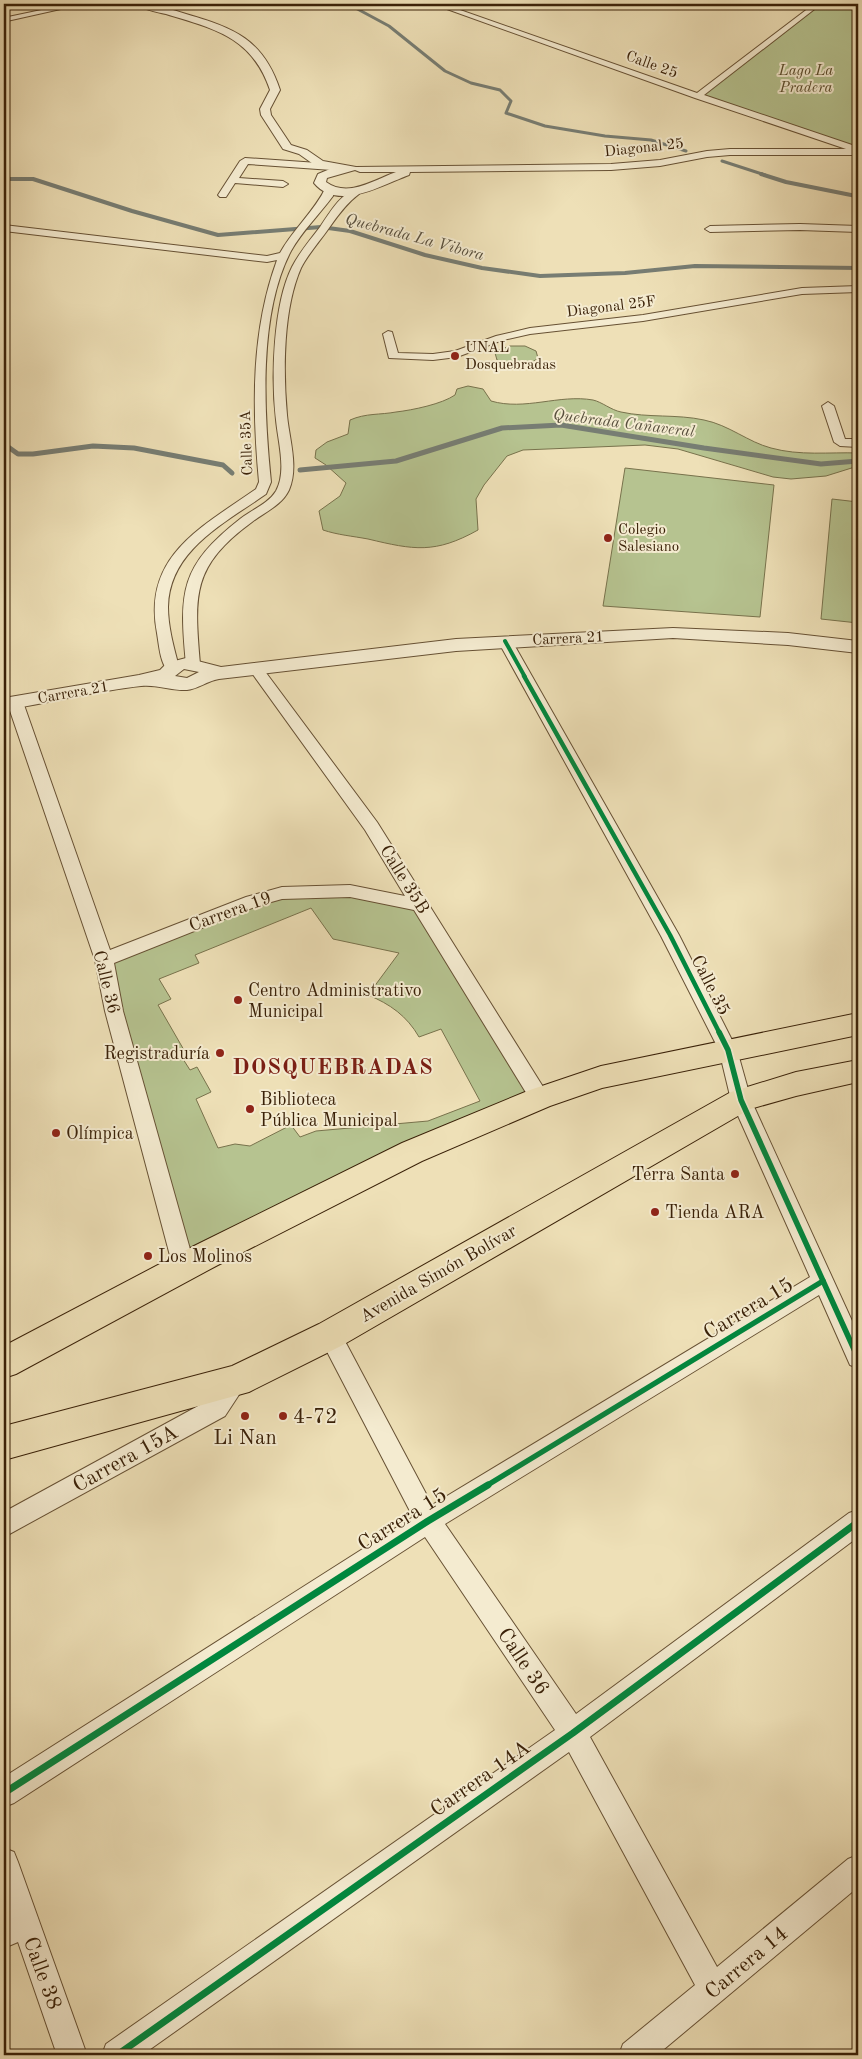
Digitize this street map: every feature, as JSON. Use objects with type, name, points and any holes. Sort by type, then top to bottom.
[{"type":"main road","points":[[4,1363],[184,1267],[412,1152],[540,1098],[601,1077],[858,1024]]},
{"type":"main road","name":"Avenida Simón Bolívar","points":[[4,1443],[237,1381],[330,1335],[741,1100],[796,1084],[858,1071]]},
{"type":"street","points":[[4,17],[7,19],[79,4]]},
{"type":"street","points":[[142,4],[219,27],[228,31],[254,50],[271,74],[275,90],[265,109],[266,115],[287,147],[285,154],[292,160],[322,176]]},
{"type":"street","name":"Calle 25","points":[[437,4],[852,148],[858,153]]},
{"type":"street","points":[[698,96],[818,4]]},
{"type":"street","name":"Diagonal 25","points":[[287,147],[303,152],[320,164],[356,169],[629,166],[730,152],[858,153]]},
{"type":"street","points":[[223,195],[245,161],[332,166]]},
{"type":"street","name":"Diagonal 25","points":[[379,183],[402,174],[432,168]]},
{"type":"street","points":[[356,169],[379,176],[379,183],[370,189],[356,192],[328,192],[320,183],[322,176],[334,170],[356,169]]},
{"type":"street","points":[[233,180],[283,184]]},
{"type":"street","name":"Calle 35A","points":[[170,673],[162,623],[162,590],[173,565],[188,544],[261,491],[265,482],[261,414],[262,332],[283,256],[328,192]]},
{"type":"street","points":[[203,670],[189,619],[191,588],[196,574],[211,549],[224,537],[276,499],[283,490],[286,459],[281,413],[282,332],[291,286],[296,269],[309,248],[345,199],[356,192]]},
{"type":"street","points":[[710,229],[800,227],[858,229]]},
{"type":"street","points":[[4,228],[267,259],[283,256]]},
{"type":"street","points":[[4,232],[265,263],[275,266],[278,270]]},
{"type":"street","name":"Diagonal 25F","points":[[388,334],[393,356],[433,357],[457,354],[500,338],[530,331],[643,318],[802,290],[858,289]]},
{"type":"street","points":[[828,406],[840,442],[858,443]]},
{"type":"street","points":[[261,414],[281,413]]},
{"type":"street","points":[[162,623],[189,619]]},
{"type":"street","name":"Carrera 21","points":[[9,703],[142,680],[170,673],[184,684],[192,683],[203,670],[256,669],[382,653],[505,641],[673,633],[788,639],[858,647]]},
{"type":"street","name":"Calle 35","points":[[505,641],[670,935],[728,1050],[741,1100],[858,1358]]},
{"type":"street","name":"Calle 35B","points":[[256,669],[371,826],[540,1098]]},
{"type":"street","name":"Calle 36","points":[[9,703],[104,960],[114,1010],[184,1267]]},
{"type":"street","name":"Carrera 19","points":[[104,960],[252,901],[282,893],[304,891],[350,892],[421,905]]},
{"type":"street","name":"Carrera 15","points":[[4,1793],[428,1520],[823,1281]]},
{"type":"street","name":"Calle 36","points":[[330,1335],[428,1520],[573,1733],[713,1989]]},
{"type":"street","name":"Carrera 15A","points":[[4,1525],[217,1408],[237,1381]]},
{"type":"street","name":"Carrera 14A","points":[[117,2055],[573,1733],[858,1522]]},
{"type":"street","name":"Calle 38","points":[[4,1862],[14,1928],[72,2055]]},
{"type":"street","name":"Carrera 14","points":[[634,2055],[858,1869]]},
{"type":"green space","name":"Lago La Pradera","points":[[818,4],[858,4],[858,152],[698,96]]},
{"type":"green space","points":[[510,346],[525,346],[536,351],[538,358],[529,364],[523,365],[507,364],[497,360],[495,353]]},
{"type":"green space","points":[[468,386],[483,389],[491,401],[504,404],[568,399],[593,400],[617,411],[631,414],[704,420],[713,422],[771,448],[804,453],[858,453],[858,466],[826,476],[791,479],[773,477],[678,449],[645,445],[523,450],[507,456],[484,485],[476,499],[478,530],[463,538],[424,548],[399,546],[323,530],[319,511],[340,496],[346,483],[315,458],[316,450],[327,442],[348,434],[350,420],[362,416],[403,411],[435,404],[455,395],[457,389]]},
{"type":"green space","points":[[625,468],[774,485],[760,617],[603,606]]},
{"type":"green space","points":[[832,499],[858,502],[858,623],[821,619]]},
{"type":"green space","points":[[304,891],[421,905],[540,1098],[184,1267],[104,960],[252,901]],"holes":[[[311,908],[333,939],[399,953],[368,995],[384,1002],[397,1012],[409,1023],[419,1037],[441,1029],[480,1101],[428,1121],[316,1131],[300,1137],[291,1125],[250,1146],[235,1144],[218,1148],[196,1099],[211,1092],[197,1067],[190,1070],[183,1059],[188,1057],[158,1005],[171,999],[159,979],[199,963],[195,955]]]},
{"type":"waterway","points":[[343,4],[350,5],[389,26],[445,71],[471,83],[500,90],[511,101],[506,113],[545,126],[605,136],[651,140],[686,151]]},
{"type":"waterway","points":[[722,161],[765,175]]},
{"type":"waterway","points":[[761,174],[786,182],[856,196]]},
{"type":"waterway","name":"Quebrada La Vibora","points":[[4,179],[33,179],[132,211],[218,235],[321,227],[350,231],[425,255],[482,268],[540,276],[625,273],[695,266],[858,268]]},
{"type":"waterway","name":"Quebrada Cañaveral","points":[[300,470],[396,461],[502,428],[561,425],[704,448],[821,464],[858,461]]},
{"type":"waterway","name":"Quebrada Cañaveral","points":[[4,444],[18,454],[33,454],[93,446],[134,448],[223,465],[232,473]]},
{"type":"cycle path","points":[[505,641],[670,935],[728,1050],[741,1100],[858,1358]]},
{"type":"cycle path","points":[[4,1793],[428,1521],[823,1281]]},
{"type":"cycle path","points":[[117,2055],[573,1733],[858,1522]]},
{"type":"place","name":"UNAL Dosquebradas","points":[[455,356]]},
{"type":"place","name":"Colegio Salesiano","points":[[608,538]]},
{"type":"place","name":"Centro Administrativo Municipal","points":[[238,1000]]},
{"type":"place","name":"Registraduría","points":[[220,1053]]},
{"type":"place","name":"Biblioteca Pública Municipal","points":[[250,1109]]},
{"type":"place","name":"Olímpica","points":[[56,1133]]},
{"type":"place","name":"Terra Santa","points":[[735,1174]]},
{"type":"place","name":"Tienda ARA","points":[[655,1212]]},
{"type":"place","name":"Los Molinos","points":[[148,1256]]},
{"type":"place","name":"Li Nan","points":[[245,1416]]},
{"type":"place","name":"4-72","points":[[283,1416]]},
{"type":"district","name":"DOSQUEBRADAS","points":[[333,1066]]}]
